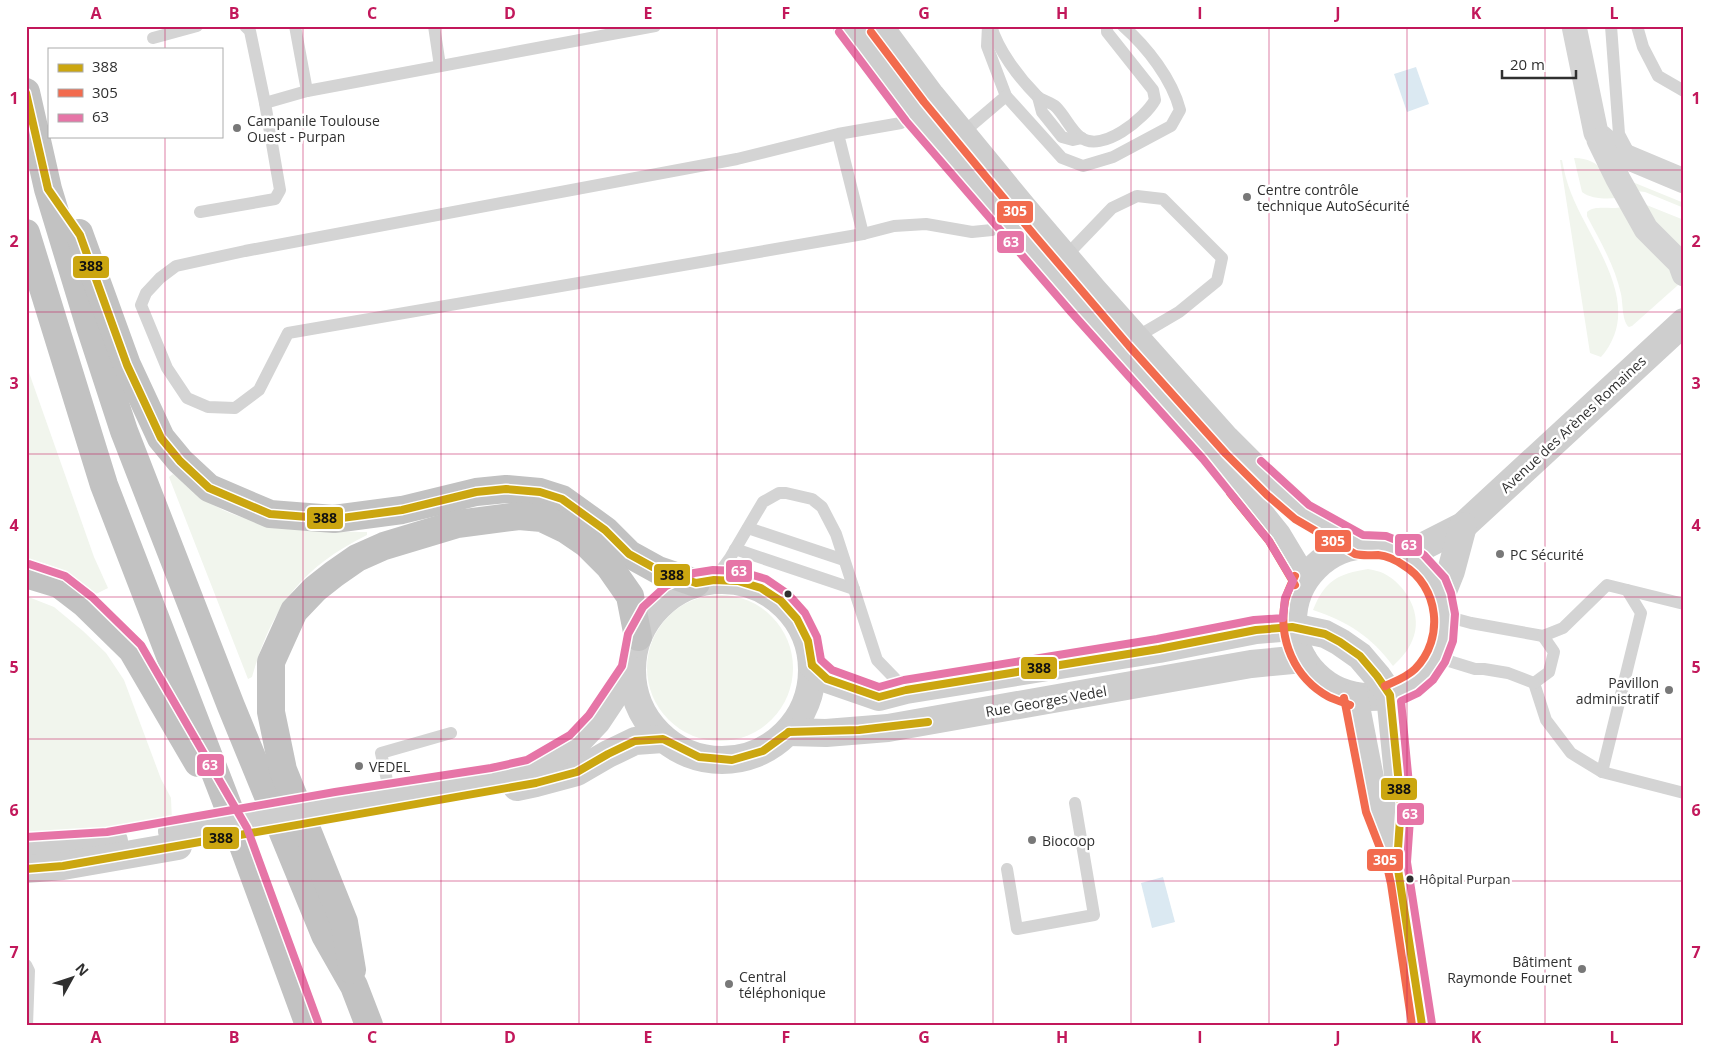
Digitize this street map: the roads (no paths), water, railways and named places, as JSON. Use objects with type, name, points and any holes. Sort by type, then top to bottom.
[{"type":"highway","points":[[26,92],[48,189],[124,431],[231,706],[321,926],[354,986],[368,1025]]},
{"type":"highway","points":[[48,189],[80,235],[127,366],[161,438],[180,461],[209,488],[270,514],[334,519],[402,510],[476,492],[506,489],[540,492],[569,504],[605,530],[629,554],[658,570],[705,581]]},
{"type":"highway","points":[[26,233],[104,485],[238,832],[309,1025]]},
{"type":"highway","points":[[354,986],[344,922],[283,770],[271,712],[271,662],[294,611],[315,589],[334,574],[358,558],[384,546],[457,524],[526,516],[542,518],[565,529],[587,544],[609,566],[630,596],[638,637]]},
{"type":"highway","points":[[26,574],[59,584],[85,604],[132,650],[238,832]]},
{"type":"main road","points":[[879,26],[910,69],[953,141],[1005,219],[1211,453],[1277,536],[1304,580]]},
{"type":"main road","points":[[845,27],[914,114],[953,141],[1065,257],[1226,439],[1294,506],[1360,545]]},
{"type":"main road","name":"Avenue des Arènes Romaines","points":[[1406,554],[1463,526],[1684,322]]},
{"type":"main road","points":[[1443,606],[1463,526]]},
{"type":"main road","points":[[1360,545],[1384,546],[1406,554],[1418,562],[1436,583],[1443,606],[1444,637],[1436,657],[1426,672],[1412,685],[1390,694],[1375,697],[1354,696],[1334,689],[1316,676],[1303,660],[1295,641],[1292,627],[1295,600],[1304,580],[1317,565],[1338,551],[1360,545]]},
{"type":"main road","points":[[705,581],[738,581],[761,588],[781,601],[797,620],[808,641],[812,665],[811,691],[802,712],[789,732],[763,751],[732,760],[699,757],[664,739],[649,724],[636,698],[632,670],[638,637],[651,613],[671,595],[705,581]]},
{"type":"main road","points":[[812,665],[827,679],[879,697],[906,690],[1159,649],[1256,630],[1292,627],[1325,634],[1360,656],[1390,694],[1401,805],[1397,863]]},
{"type":"main road","name":"Rue Georges Vedel","points":[[789,732],[888,728],[1251,664],[1303,660]]},
{"type":"main road","points":[[339,809],[390,794],[493,778],[531,769],[576,743],[597,721],[632,670]]},
{"type":"main road","points":[[1354,696],[1376,809],[1397,863],[1401,882],[1422,1025]]},
{"type":"main road","points":[[26,869],[64,866],[175,839],[339,809],[536,783],[578,772],[635,741],[664,739]]},
{"type":"main road","points":[[26,847],[175,839]]},
{"type":"street","points":[[1574,26],[1596,133],[1618,180],[1646,229],[1680,263],[1684,274]]},
{"type":"street","points":[[1596,133],[1622,155],[1684,181]]},
{"type":"lane","points":[[153,38],[197,26]]},
{"type":"lane","points":[[200,212],[275,199],[280,190],[250,31],[245,26]]},
{"type":"lane","points":[[295,26],[308,91]]},
{"type":"lane","points":[[434,26],[440,66]]},
{"type":"lane","points":[[265,103],[308,91],[655,26]]},
{"type":"lane","points":[[990,26],[987,46],[1006,96],[1062,158],[1083,166],[1113,158],[1171,126],[1180,110],[1176,96],[1146,48],[1123,26]]},
{"type":"lane","points":[[990,26],[1002,53],[1038,97],[1042,112],[1062,138],[1073,140],[1082,138],[1094,142],[1111,138],[1126,129],[1151,108],[1155,100],[1153,90],[1107,32],[1107,26]]},
{"type":"lane","points":[[1611,26],[1619,134],[1626,149],[1641,163]]},
{"type":"lane","points":[[1637,26],[1643,47],[1658,76],[1684,91]]},
{"type":"lane","points":[[953,141],[1006,96]]},
{"type":"lane","points":[[914,114],[901,123],[838,134],[737,159],[245,251],[176,266],[160,278],[146,293],[142,305],[167,368],[187,398],[208,408],[235,408],[259,390],[288,332],[863,234],[894,226],[926,224],[972,232],[992,230],[1005,219]]},
{"type":"lane","points":[[838,134],[863,234]]},
{"type":"lane","points":[[1065,257],[1112,208],[1137,196],[1162,199],[1222,258],[1216,281],[1179,312],[1145,332],[1137,339]]},
{"type":"lane","points":[[705,581],[733,554],[763,502],[779,493],[793,494],[812,499],[822,507],[836,534],[877,660],[906,690]]},
{"type":"lane","points":[[748,528],[844,560]]},
{"type":"lane","points":[[733,554],[759,557],[854,589]]},
{"type":"lane","points":[[1443,606],[1471,623],[1543,636],[1562,628],[1607,584],[1684,604]]},
{"type":"lane","points":[[1602,772],[1641,613],[1626,590]]},
{"type":"lane","points":[[1534,683],[1549,672],[1554,652],[1543,636]]},
{"type":"lane","points":[[1436,657],[1475,669],[1508,673],[1534,683]]},
{"type":"lane","points":[[1534,683],[1546,720],[1571,753],[1602,772],[1684,792]]},
{"type":"lane","points":[[390,794],[381,754],[451,733]]},
{"type":"lane","points":[[1007,869],[1017,928],[1094,915],[1076,803]]},
{"type":"lane","points":[[26,965],[29,971],[27,1025]]},
{"type":"place","name":"Campanile Toulouse Ouest - Purpan","points":[[237,128]]},
{"type":"place","name":"Centre contrôle technique AutoSécurité","points":[[1247,197]]},
{"type":"place","name":"PC Sécurité","points":[[1500,554]]},
{"type":"place","name":"Pavillon administratif","points":[[1669,690]]},
{"type":"place","name":"VEDEL","points":[[359,766]]},
{"type":"place","name":"Biocoop","points":[[1032,840]]},
{"type":"place","name":"Hôpital Purpan","points":[[1410,879]]},
{"type":"place","name":"Bâtiment Raymonde Fournet","points":[[1582,969]]},
{"type":"place","name":"Central téléphonique","points":[[729,984]]}]
